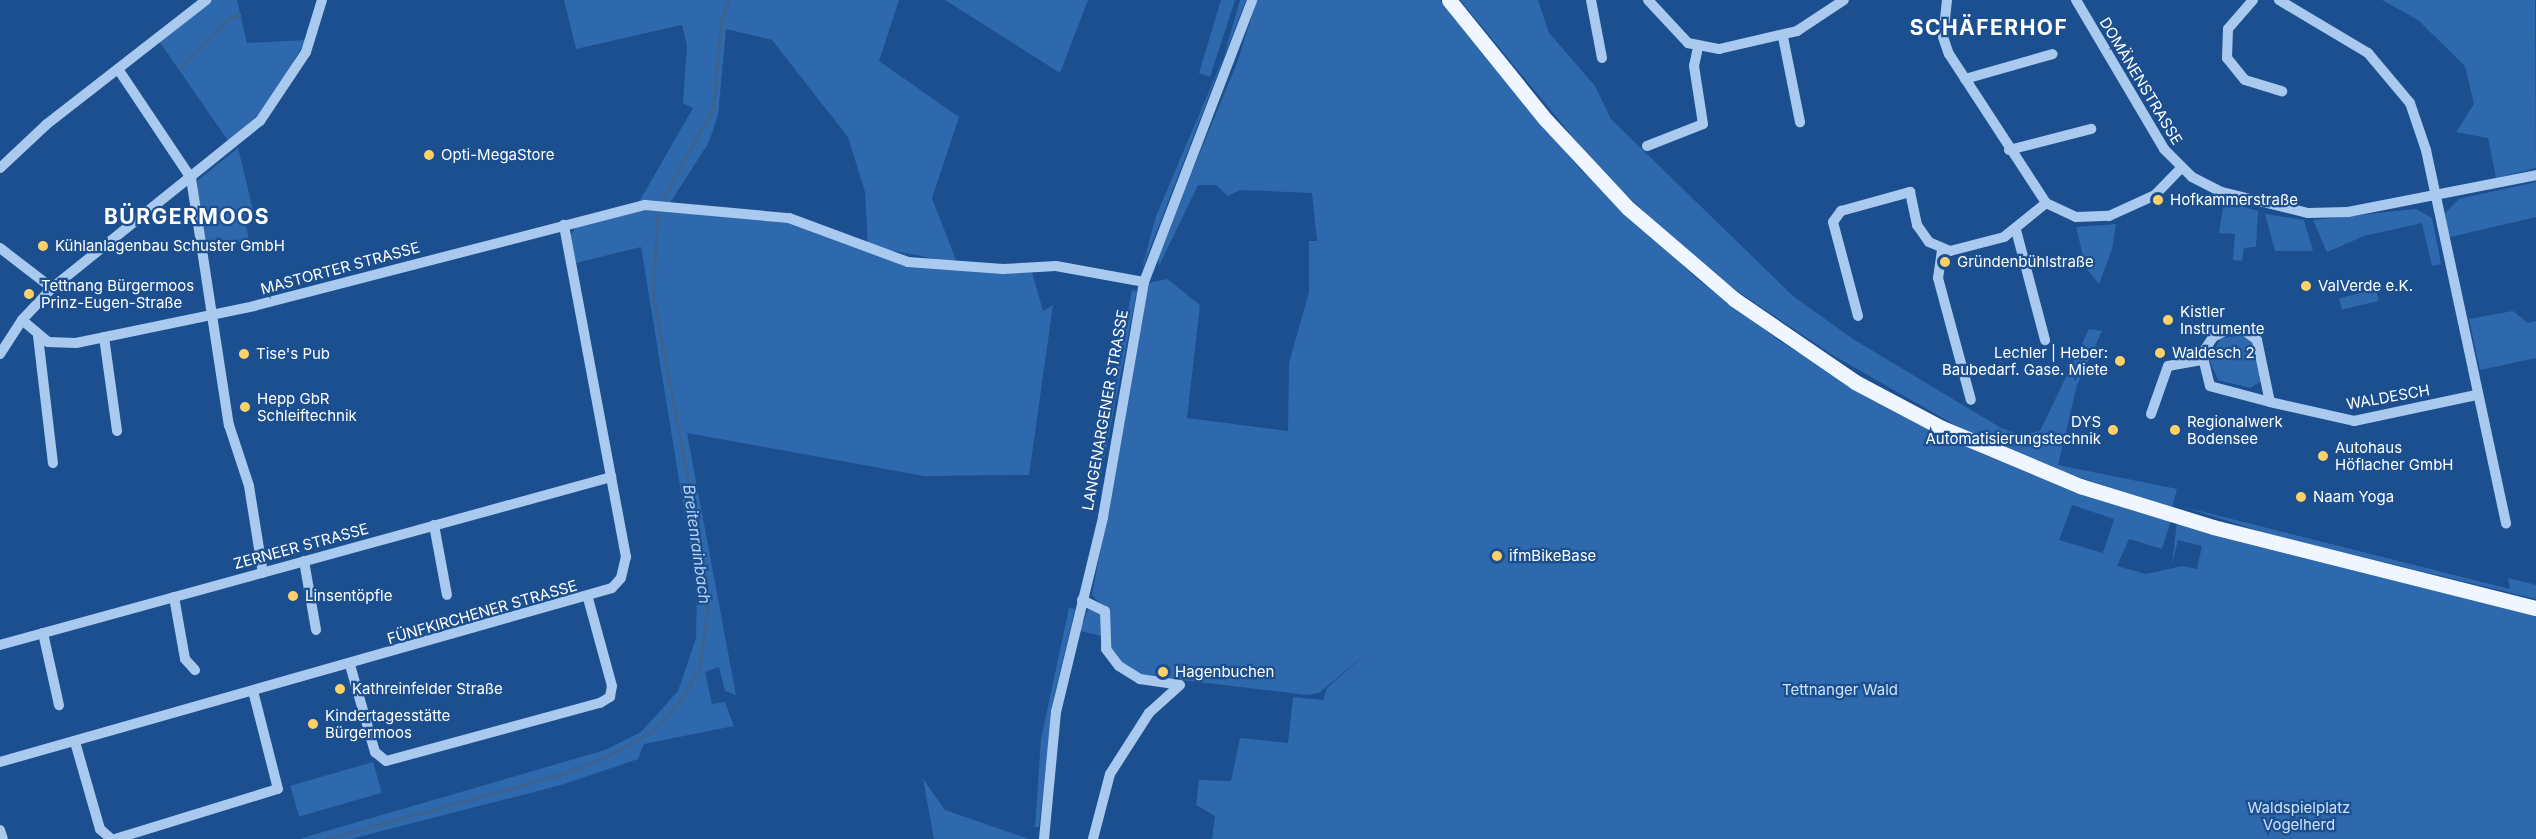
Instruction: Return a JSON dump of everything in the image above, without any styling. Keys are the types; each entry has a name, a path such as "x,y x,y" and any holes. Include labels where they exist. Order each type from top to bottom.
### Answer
{"main road":[{"path":"1449,0 1531,103 1628,208 1734,299 1855,382 1942,428 2080,486 2213,527 2536,608"}],"street":[{"path":"0,168 118,69 206,0"},
{"path":"0,354 22,320 52,288 249,131 283,93 306,52 322,0"},
{"name":"LANGENARGENER STRASSE","path":"1044,839 1053,728 1103,517 1144,282 1252,0"},
{"path":"1591,0 1602,58"},
{"path":"1648,0 1698,47 1783,37 1818,21 1844,0"},
{"path":"1947,0 1944,44 2009,150 2046,203 2076,217 2109,216 2155,195 2181,169"},
{"name":"DOMÄNENSTRASSE","path":"2076,0 2144,119 2181,169 2222,192 2308,213 2368,211 2536,175"},
{"path":"2253,0 2228,29 2228,58 2245,80 2282,91"},
{"path":"2279,0 2368,53 2396,81 2420,129 2476,395 2506,524"},
{"path":"1783,37 1800,122"},
{"path":"1647,146 1703,124 1694,66 1698,47"},
{"path":"1965,79 2053,54"},
{"path":"118,69 191,178 211,316 263,573"},
{"path":"2009,150 2091,129"},
{"path":"1858,316 1834,216 1910,192 1917,225 1942,250 1970,248 2016,230 2046,203"},
{"name":"MASTORTER STRASSE","path":"38,336 63,344 211,316 650,205 789,218 908,262 1003,269 1056,266 1144,282"},
{"name":"FÜNFKIRCHENER STRASSE","path":"0,762 588,598 612,588 625,568 611,477 564,225"},
{"path":"2016,230 2045,340"},
{"path":"0,248 52,288"},
{"path":"1942,250 1938,278 1971,400"},
{"path":"22,320 38,336 53,463"},
{"path":"2151,414 2168,366 2201,360 2206,345 2221,331 2245,331 2261,351 2270,402"},
{"path":"104,338 117,431"},
{"name":"WALDESCH","path":"2201,360 2210,386 2354,421 2476,395"},
{"name":"ZERNEER STRASSE","path":"0,645 611,477"},
{"path":"434,525 447,595"},
{"path":"304,561 316,630"},
{"path":"174,597 185,659 195,670"},
{"path":"350,665 375,752 387,761 600,703 610,697 612,686 588,598"},
{"path":"1082,600 1106,611 1106,649 1119,666 1140,679 1180,685 1149,713 1110,774 1093,839"},
{"path":"43,633 59,705"},
{"path":"75,742 99,829 113,839 278,789 253,691"},
{"path":"0,830 3,839"}],"green space":[{"path":"211,0 237,0 247,43 306,40 267,106 229,142 159,41"},
{"path":"564,0 899,0 879,61 959,117 932,198 957,263 868,246 865,192 848,137 772,40 726,29 718,115 709,142 670,203 639,202 693,108 683,103 687,46 682,25 576,49"},
{"path":"945,0 1088,0 1060,73"},
{"path":"1221,0 1235,0 1210,77 1199,73"},
{"path":"1240,0 1246,0 1141,272 1156,216 1224,56"},
{"path":"1257,0 1440,0 1579,168 1696,278 1778,340 1902,415 1985,455 2171,520 2162,549 2129,539 2117,566 2146,574 2182,566 2197,569 2202,546 2178,540 2172,564 2177,522 2536,613 2536,839 1212,839 1215,816 1196,805 1199,780 1231,781 1240,738 1288,743 1293,697 1323,700 1327,688 1368,652 1319,693 1307,695 1139,675 1123,666 1111,648 1107,610 1092,595 1149,283 1167,279 1200,305 1187,418 1288,431 1289,363 1309,292 1309,241 1317,241 1312,193 1240,190 1228,196 1216,185 1198,185 1159,266 1158,254 1237,63","holes":["2072,505 2114,519 2103,553 2059,540"]},
{"path":"1460,0 1538,0 1549,33 1595,86 1611,119 1793,296 1853,339 2001,428 2022,435 2040,431 2089,329 2102,331 2077,385 2058,465 2177,489 2172,508 2045,466 1955,425 1831,354 1740,293 1676,243 1595,164"},
{"path":"2382,0 2535,0 2536,168 2496,178 2488,138 2456,132 2474,104 2465,66 2418,20"},
{"path":"238,148 254,214 244,216 249,240 204,247 197,181"},
{"path":"2536,182 2536,217 2446,238 2445,213 2459,199"},
{"path":"2224,201 2258,211 2256,247 2244,248 2242,261 2233,260 2235,234 2219,233"},
{"path":"644,208 790,221 887,259 1032,272 1043,311 1053,305 1029,475 924,476 687,433 736,695 725,691 719,667 705,672 712,704 725,702 734,726 644,744 638,759 561,785 351,839 299,839 605,750 641,732 678,691 696,638 697,590 641,247 576,263 571,236 576,225"},
{"path":"2416,209 2432,218 2441,264 2432,266 2422,223 2364,236 2327,252 2313,220"},
{"path":"2265,214 2304,220 2313,251 2275,251"},
{"path":"2116,224 2112,249 2099,284 2086,268 2076,227"},
{"path":"2376,289 2379,301 2342,310 2339,298"},
{"path":"1132,290 1137,291 1099,485 1094,484"},
{"path":"2513,311 2528,323 2536,321 2536,358 2480,370 2469,319"},
{"path":"2244,335 2253,344 2263,380 2250,388 2218,380 2209,359 2221,338"},
{"path":"2180,506 2510,589 2508,578 2536,585 2536,599 2269,534"},
{"path":"1089,607 1103,612 1102,636 1080,631"},
{"path":"1069,608 1075,609 1054,697 1039,827 1035,827 1041,739"},
{"path":"373,762 382,793 299,816 290,786"},
{"path":"923,779 945,810 1029,839 934,839"}],"waterway":[{"name":"Breitenrainbach","path":"663,198 713,108 721,21 729,0"},
{"name":"Breitenrainbach","path":"179,68 227,20 240,14"},
{"name":"Breitenrainbach","path":"326,839 559,775 608,756 653,730 684,696 700,665 707,611 703,560 653,296 657,216"}],"place":[{"name":"Opti-MegaStore","path":"429,155"},
{"name":"Hofkammerstraße","path":"2158,200"},
{"name":"Kühlanlagenbau Schuster GmbH","path":"43,246"},
{"name":"Gründenbühlstraße","path":"1945,262"},
{"name":"ValVerde e.K.","path":"2306,286"},
{"name":"Tettnang Bürgermoos Prinz-Eugen-Straße","path":"29,294"},
{"name":"Kistler Instrumente","path":"2168,320"},
{"name":"Waldesch 2","path":"2160,353"},
{"name":"Tise's Pub","path":"244,354"},
{"name":"Lechler | Heber: Baubedarf. Gase. Miete","path":"2120,361"},
{"name":"Hepp GbR Schleiftechnik","path":"245,407"},
{"name":"DYS Automatisierungstechnik","path":"2113,430"},
{"name":"Regionalwerk Bodensee","path":"2175,430"},
{"name":"Autohaus Höflacher GmbH","path":"2323,456"},
{"name":"Naam Yoga","path":"2301,497"},
{"name":"ifmBikeBase","path":"1497,556"},
{"name":"Linsentöpfle","path":"293,596"},
{"name":"Hagenbuchen","path":"1163,672"},
{"name":"Kathreinfelder Straße","path":"340,689"},
{"name":"Kindertagesstätte Bürgermoos","path":"313,724"}],"district":[{"name":"SCHÄFERHOF","path":"1989,28"},
{"name":"BÜRGERMOOS","path":"187,217"}],"park label":[{"name":"Tettnanger Wald","path":"1840,690"},
{"name":"Waldspielplatz Vogelherd","path":"2299,816"}]}
